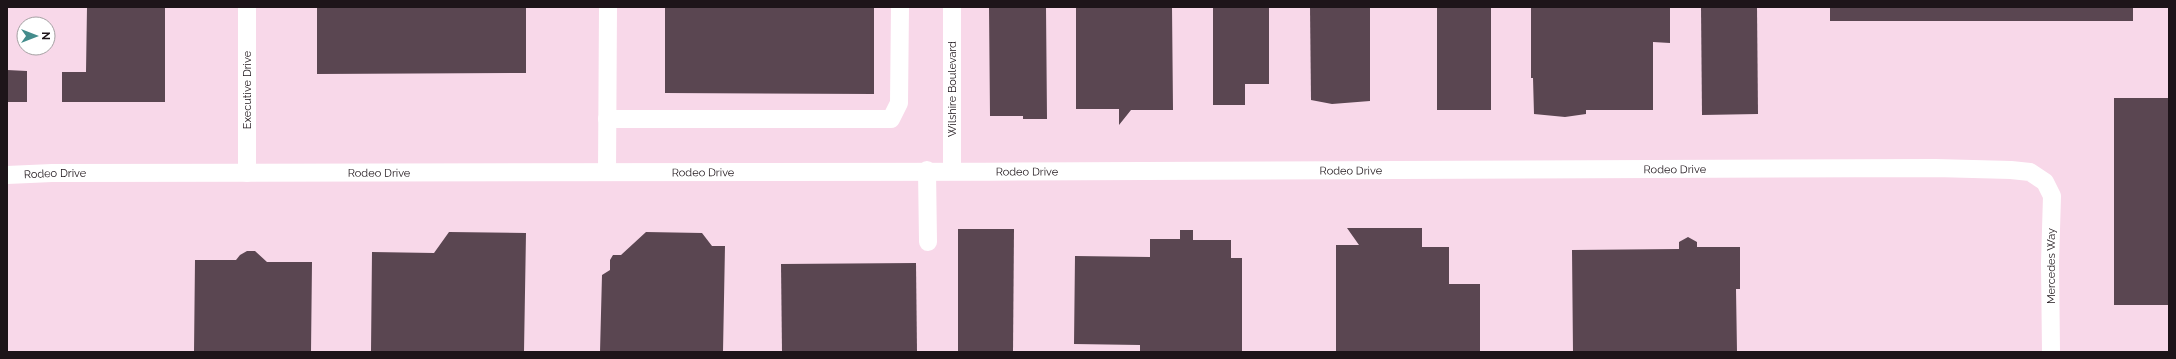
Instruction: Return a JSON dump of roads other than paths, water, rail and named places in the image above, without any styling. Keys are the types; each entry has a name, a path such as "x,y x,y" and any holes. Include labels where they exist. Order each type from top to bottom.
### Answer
{"street":[{"name":"Executive Drive","path":"247,7 247,173"},
{"path":"607,172 608,7"},
{"path":"607,118 891,119 899,104 900,7"},
{"name":"Wilshire Boulevard","path":"952,7 952,171"},
{"name":"Rodeo Drive","path":"7,175 52,173 927,170 1195,172 1935,168 2030,172 2045,182"},
{"path":"927,170 928,242"},
{"name":"Mercedes Way","path":"2045,182 2052,196 2050,263 2051,352"}]}
